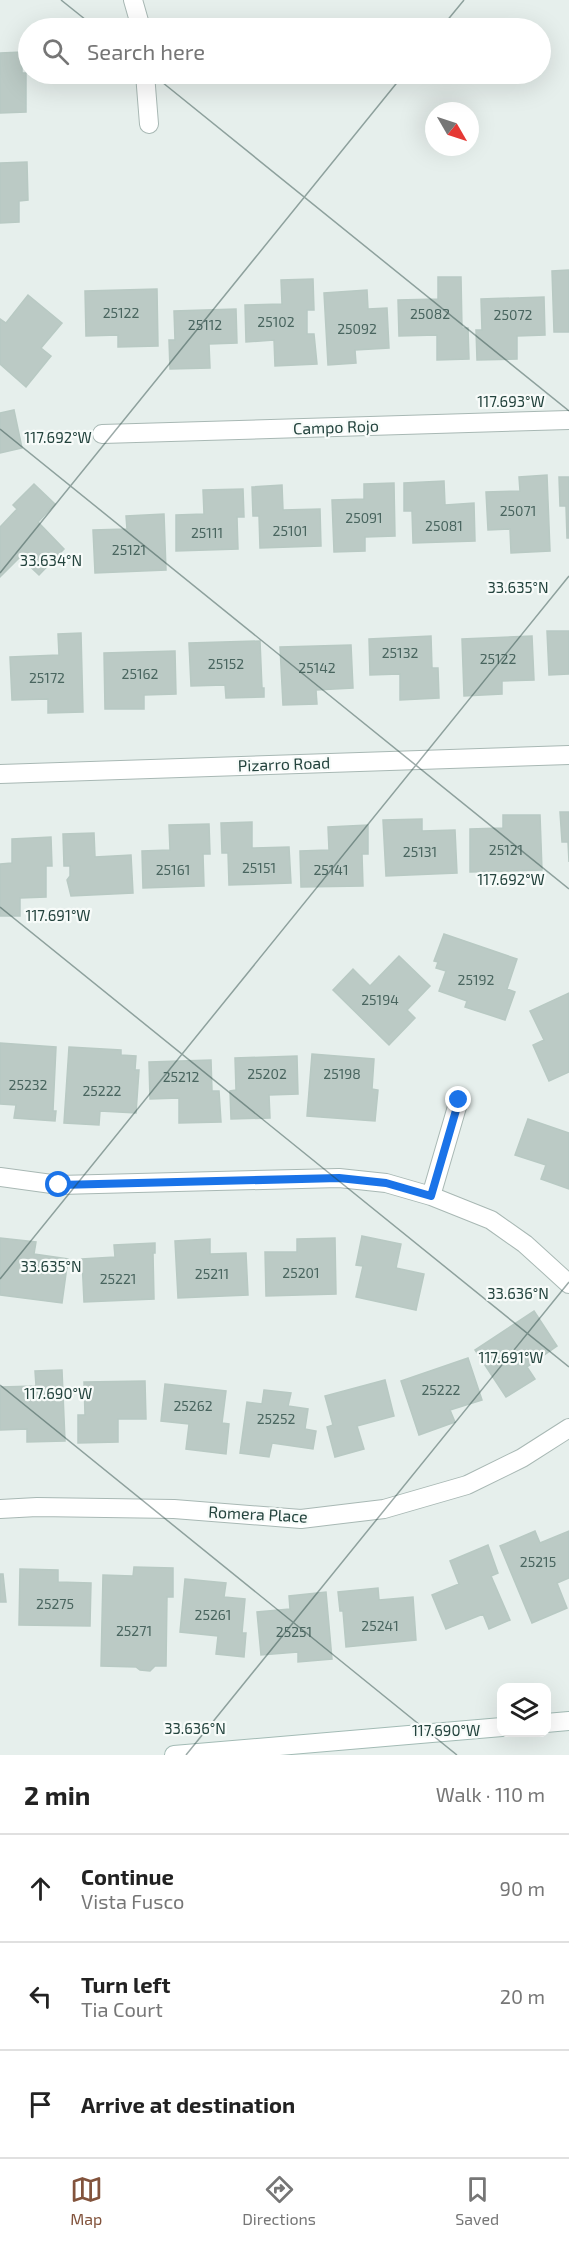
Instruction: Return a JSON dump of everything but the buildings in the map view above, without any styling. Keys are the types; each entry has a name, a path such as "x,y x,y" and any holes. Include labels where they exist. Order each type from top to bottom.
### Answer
{"street":[{"path":"133,0 138,18"},
{"path":"146,84 150,124"},
{"name":"Campo Rojo","path":"102,434 569,420"},
{"name":"Pizarro Road","path":"0,774 569,755"},
{"path":"431,1196 459,1100"},
{"path":"0,1177 59,1185 339,1178 386,1183 431,1196 491,1220 525,1244 569,1284"},
{"name":"Romera Place","path":"0,1509 37,1507 174,1509 301,1519 384,1509 467,1485 522,1458 569,1428"},
{"path":"551,1723 569,1721"},
{"path":"174,1755 497,1727"}],"route":[{"path":"59,1185 339,1178 386,1183 431,1196 459,1100"}]}
